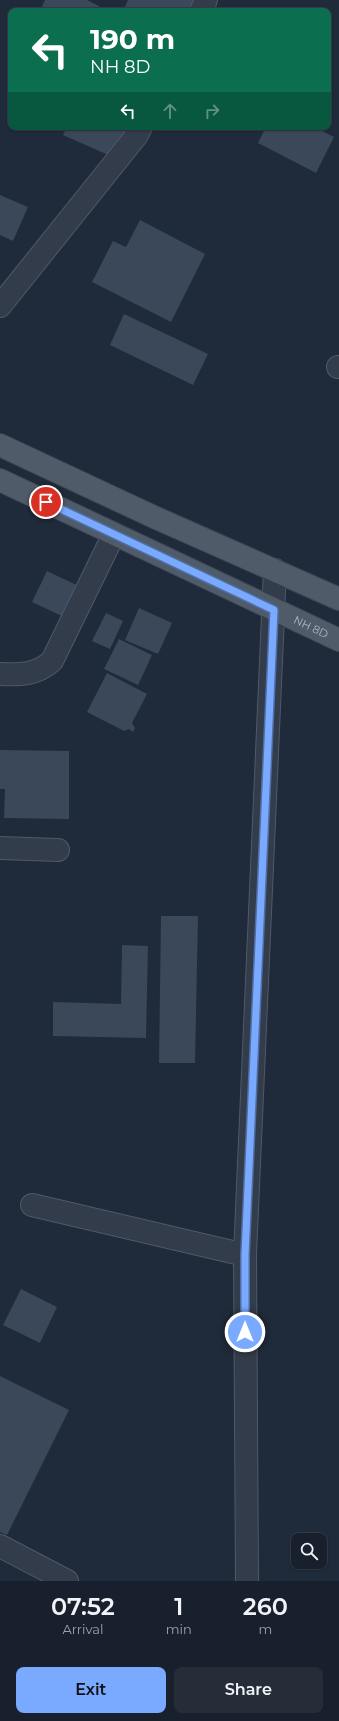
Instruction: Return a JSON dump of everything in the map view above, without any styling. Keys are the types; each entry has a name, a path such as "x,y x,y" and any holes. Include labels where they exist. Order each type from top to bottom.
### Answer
{"main road":[{"path":"0,445 154,517 339,599"},
{"name":"NH 8D","path":"0,480 339,640"}],"street":[{"path":"0,306 140,130"},
{"path":"0,674 24,675 42,670 52,662 114,534"},
{"path":"247,1581 245,1255 275,570"},
{"path":"0,848 58,850"},
{"path":"32,1204 245,1255"},
{"path":"0,1546 67,1581"}],"building":[{"path":"45,0 87,0 99,6 98,8 41,8"},
{"path":"128,0 195,0 191,8 124,8"},
{"path":"66,130 134,130 115,158 63,135"},
{"path":"264,130 320,130 334,137 316,173 258,143"},
{"path":"0,195 28,207 13,241 0,235"},
{"path":"140,220 205,254 171,322 92,282 113,241 126,247"},
{"path":"124,314 208,354 193,385 110,345"},
{"path":"47,571 83,588 68,619 32,602"},
{"path":"139,608 172,623 158,654 125,640"},
{"path":"106,613 123,621 110,649 92,641"},
{"path":"119,639 152,655 138,685 104,669"},
{"path":"107,673 147,694 132,723 135,728 133,732 129,729 124,731 87,712"},
{"path":"0,750 69,751 69,819 4,818 5,789 0,789"},
{"path":"161,916 198,916 195,1063 159,1063"},
{"path":"122,945 148,946 146,1038 53,1036 53,1002 121,1004"},
{"path":"21,1289 57,1307 40,1343 3,1325"},
{"path":"0,1376 69,1410 7,1535 0,1532"}],"route":[{"path":"46,502 274,610 245,1255 245,1332"}]}
